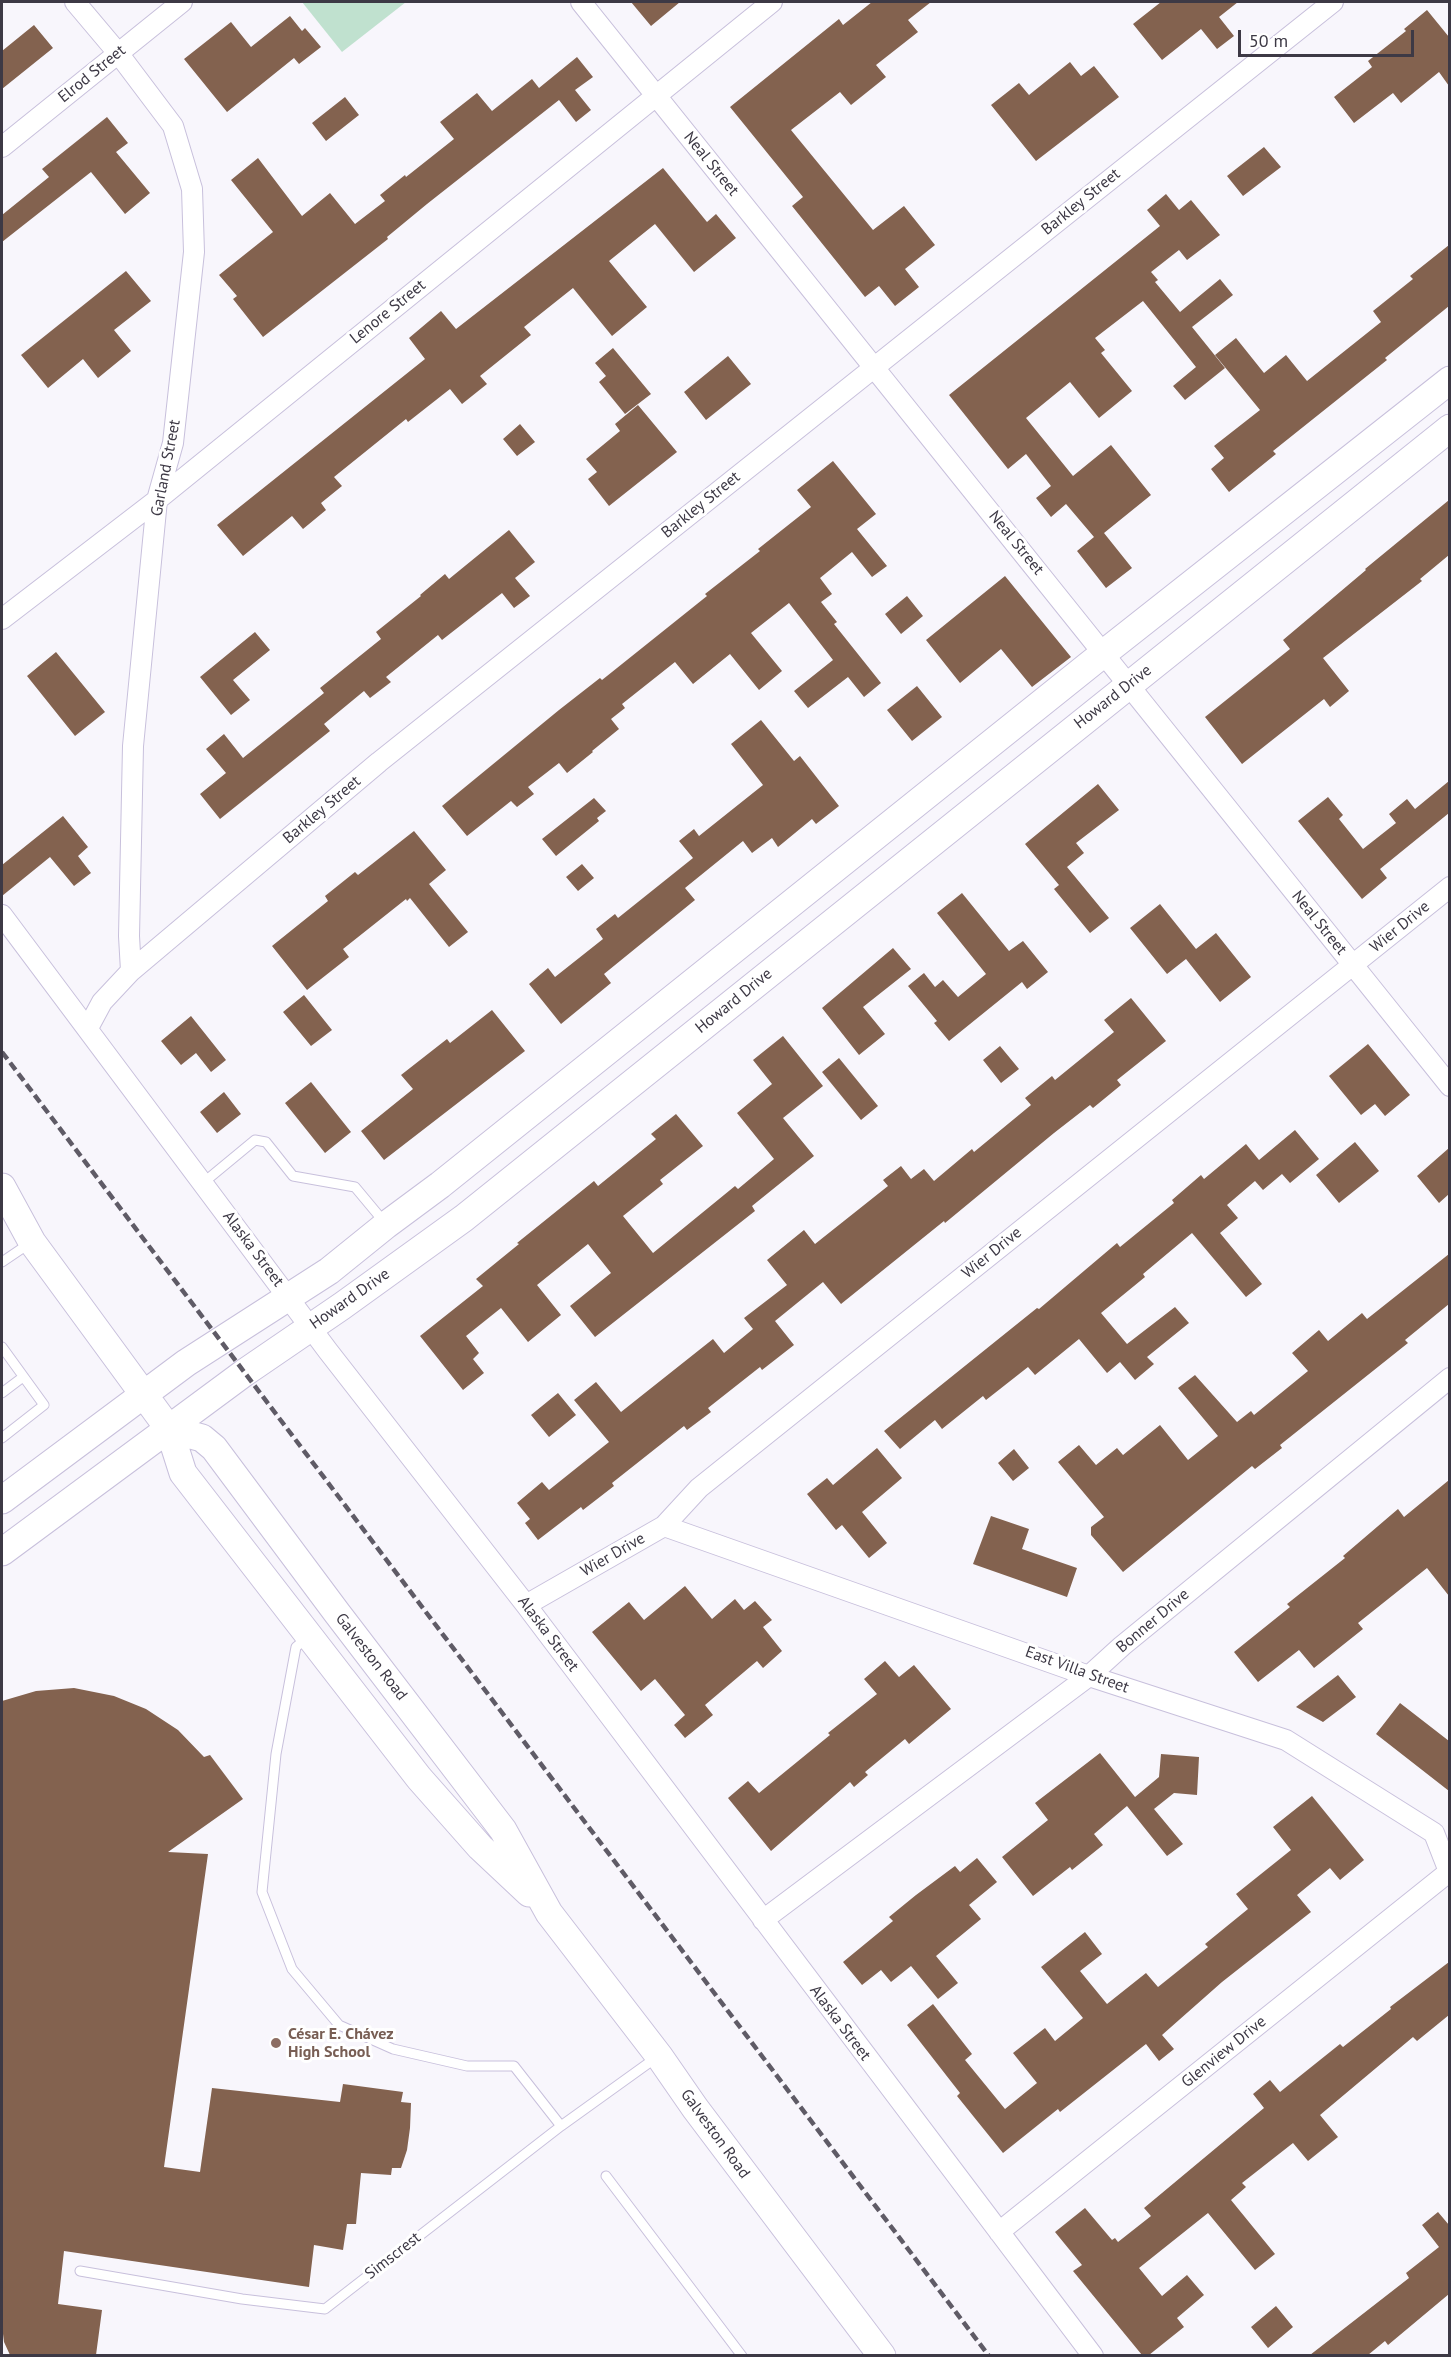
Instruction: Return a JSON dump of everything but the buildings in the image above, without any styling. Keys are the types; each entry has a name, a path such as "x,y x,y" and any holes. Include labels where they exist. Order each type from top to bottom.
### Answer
{"main road":[{"path":"3,1495 220,1339 329,1271 440,1185 1449,380"},
{"name":"Howard Drive","path":"2,1552 244,1373 311,1328 464,1218 1449,428"},
{"path":"1280,514 1304,544"},
{"path":"791,904 816,935"},
{"name":"Galveston Road","path":"2,1187 32,1242 169,1429 183,1473 419,1778 480,1846 549,1913 659,2056 695,2108 882,2355"},
{"name":"Galveston Road","path":"2,1212 32,1242"},
{"name":"Galveston Road","path":"169,1429 202,1438 214,1448 331,1606 503,1830 549,1913"},
{"path":"390,1740 419,1718"}],"street":[{"name":"Garland Street","path":"75,2 118,53 172,126 192,189 194,252 173,442 158,500 133,746 129,936 131,971"},
{"name":"Elrod Street","path":"2,147 182,2"},
{"name":"Neal Street","path":"581,2 1449,1086"},
{"name":"Lenore Street","path":"2,619 158,500 772,2"},
{"name":"Barkley Street","path":"88,1028 102,1002 131,971 379,762 1333,2"},
{"name":"Wier Drive","path":"526,1605 664,1526 699,1488 1449,887"},
{"name":"Alaska Street","path":"2,915 311,1328 526,1605 1093,2355"},
{"name":"Bonner Drive","path":"763,1920 1089,1676 1122,1646 1449,1378"},
{"name":"East Villa Street","path":"664,1526 1089,1676 1286,1740 1434,1833 1449,1872"},
{"name":"Glenview Drive","path":"999,2232 1449,1872"}],"lane":[{"path":"203,1183 255,1140 266,1142 293,1176 355,1187 387,1225"},
{"path":"2,1262 32,1242"},
{"path":"2,1347 44,1405 2,1438"},
{"path":"2,1393 23,1377"},
{"path":"309,1637 296,1647 276,1754 262,1892 292,1969 339,2025 393,2049 466,2066 514,2066 561,2126"},
{"name":"Simscrest","path":"80,2271 242,2300 325,2309 561,2126 659,2056"},
{"path":"606,2176 741,2355"}],"green space":[{"path":"302,2 406,2 342,52"}],"railway":[{"path":"2,1052 989,2356"}],"place":[{"name":"César E. Chávez High School","path":"276,2043"}]}
